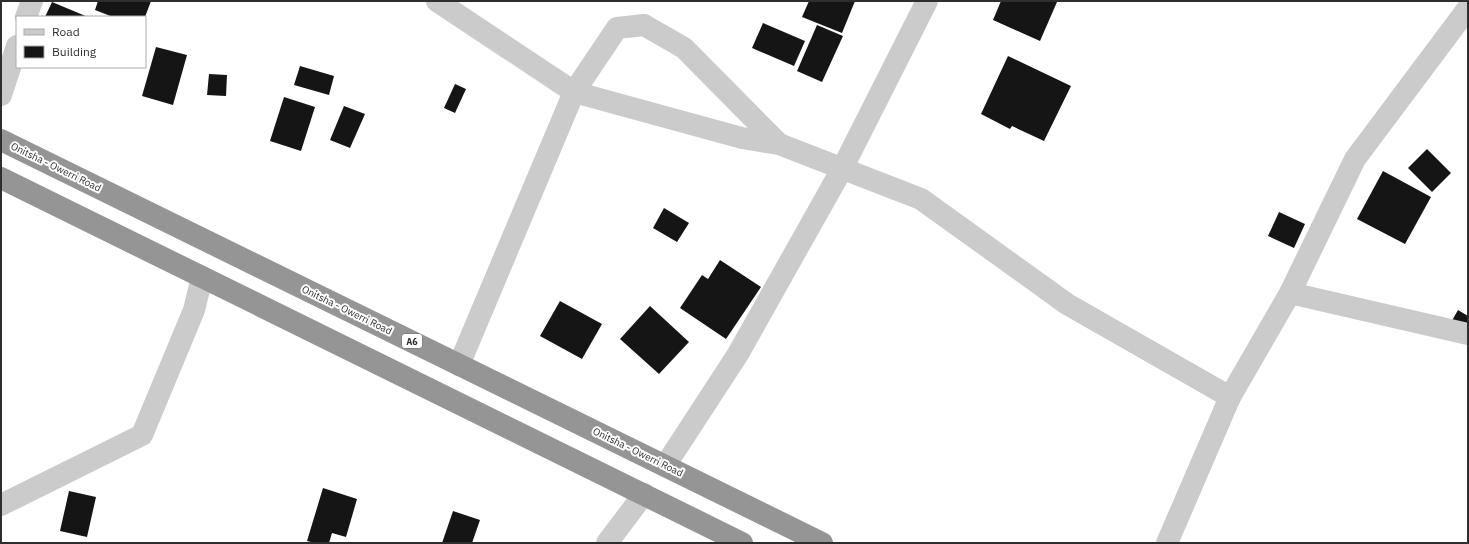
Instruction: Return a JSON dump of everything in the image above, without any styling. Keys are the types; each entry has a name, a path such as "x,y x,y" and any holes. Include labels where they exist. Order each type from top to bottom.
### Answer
{"highway":[{"name":"Onitsha - Owerri Road","path":"1,140 822,543"},
{"path":"1,178 742,543"}],"street":[{"path":"26,16 32,1"},
{"path":"437,1 574,92 742,138 779,144 921,199 1067,304 1230,397"},
{"path":"665,466 738,354 842,169 927,1"},
{"path":"1167,543 1230,397 1290,293 1354,159 1468,8"},
{"path":"459,365 574,92 617,28 644,25 684,48 779,144"},
{"path":"1,95 16,49"},
{"path":"1,505 142,434 194,310 202,277"},
{"path":"1290,293 1468,334"},
{"path":"607,543 644,494"}],"building":[{"path":"98,1 151,1 145,16 110,16 95,10"},
{"path":"809,1 855,1 842,33 802,17"},
{"path":"1001,1 1057,2 1040,41 993,20"},
{"path":"52,2 86,16 45,16"},
{"path":"763,23 805,41 794,66 752,48"},
{"path":"817,25 843,36 822,82 797,71"},
{"path":"156,47 187,55 173,105 142,96"},
{"path":"1008,56 1071,86 1044,141 1012,126 1010,129 981,114"},
{"path":"300,66 334,76 329,95 294,85"},
{"path":"209,74 227,75 226,96 207,95"},
{"path":"455,84 466,89 455,113 444,108"},
{"path":"284,97 315,107 301,151 270,141"},
{"path":"344,106 365,114 350,148 330,140"},
{"path":"1427,149 1451,173 1432,192 1408,168"},
{"path":"1383,171 1431,197 1405,244 1357,219"},
{"path":"664,208 689,223 677,242 653,228"},
{"path":"1279,212 1305,224 1294,248 1268,236"},
{"path":"720,260 761,287 726,339 680,308 702,275 708,279"},
{"path":"560,301 602,324 582,359 540,336"},
{"path":"650,306 689,342 659,374 620,339"},
{"path":"1458,310 1468,316 1468,328 1450,324"},
{"path":"323,488 357,499 346,537 332,533 329,543 315,543 307,541"},
{"path":"69,491 96,497 87,537 60,531"},
{"path":"453,511 480,520 472,543 442,543"}]}
